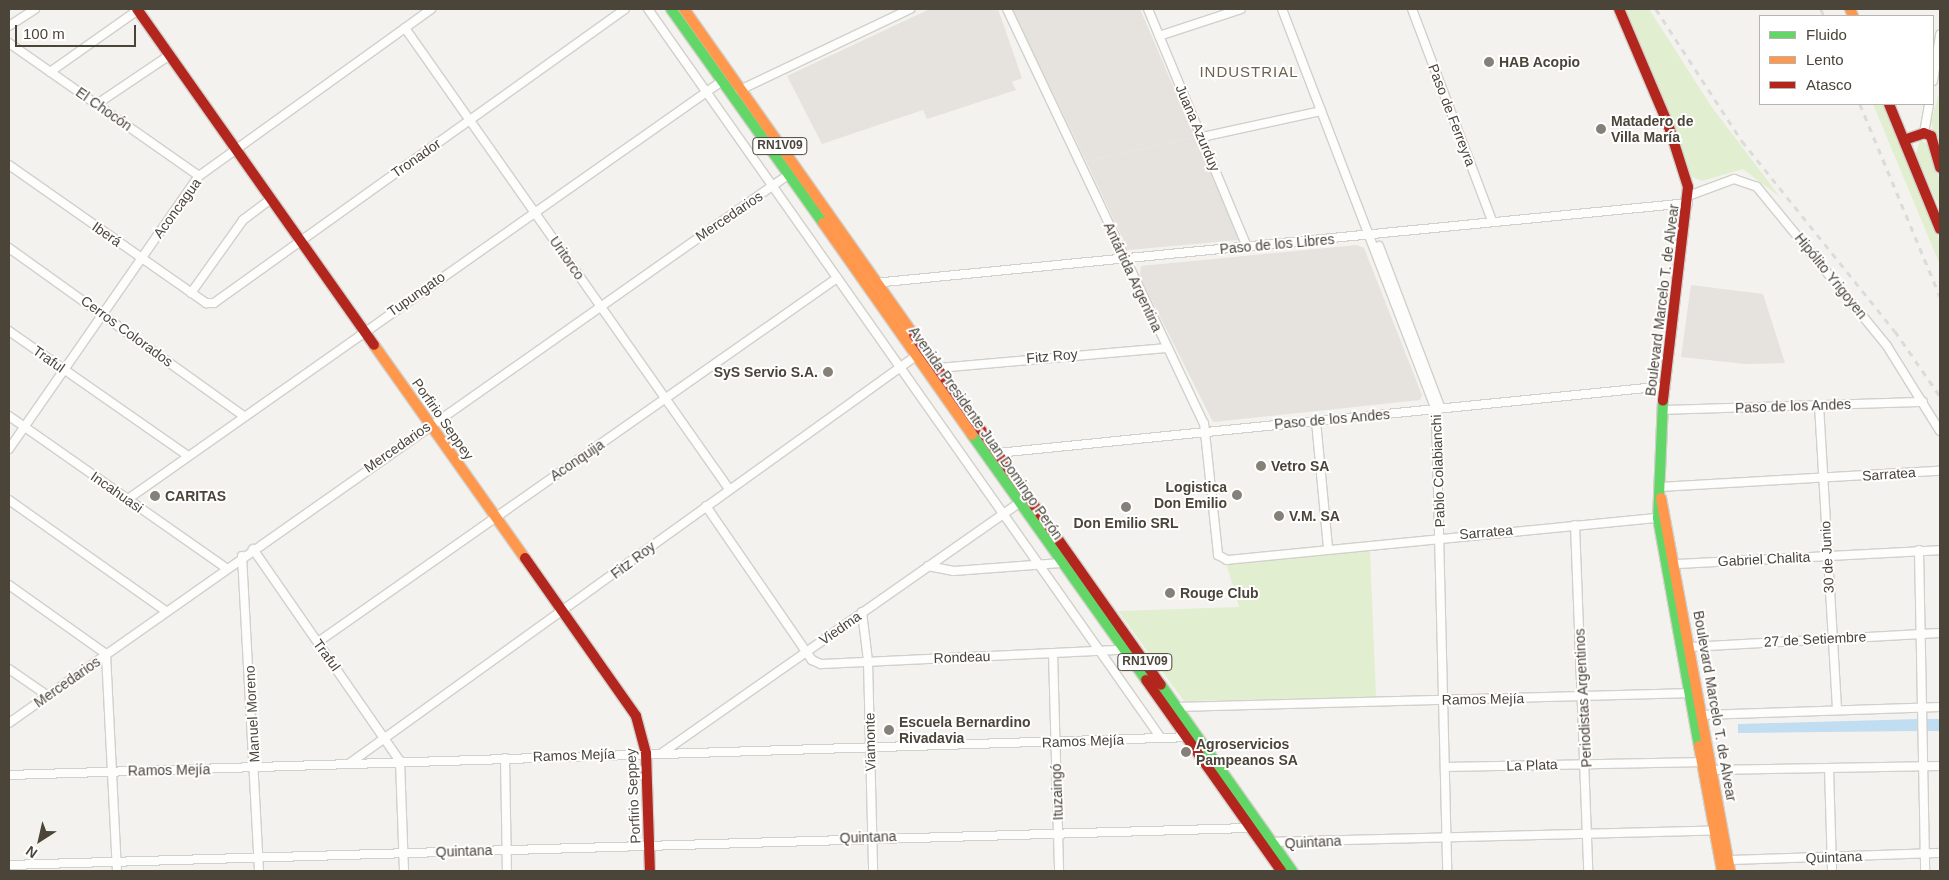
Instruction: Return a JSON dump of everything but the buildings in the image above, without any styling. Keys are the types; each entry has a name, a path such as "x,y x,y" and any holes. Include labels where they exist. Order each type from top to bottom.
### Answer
{"main road":[{"name":"Porfirio Seppey","path":"138,9 302,239 494,516 636,716 646,753 650,871"},
{"name":"Avenida Presidente Juan Domingo Perón","path":"671,9 722,81 736,92 877,283 1292,871"},
{"name":"Avenida Presidente Juan Domingo Perón","path":"684,9 788,176 1281,871"},
{"name":"Boulevard Marcelo T. de Alvear","path":"1619,9 1679,154 1688,200 1662,410 1659,487 1662,517 1719,830 1722,871"},
{"path":"1889,105 1940,229"},
{"path":"1904,140 1924,132 1933,139 1940,168"},
{"path":"1930,202 1940,220"},
{"name":"Boulevard Marcelo T. de Alvear","path":"1662,517 1677,564 1695,693 1702,714 1708,765"},
{"name":"Boulevard Marcelo T. de Alvear","path":"1719,830 1730,871"}],"street":[{"path":"9,26 35,9"},
{"path":"50,72 138,9"},
{"name":"Aconcagua","path":"9,449 199,176 236,147 431,9"},
{"name":"Tronador","path":"206,303 214,303 625,9"},
{"path":"648,9 1161,738"},
{"path":"736,92 910,9"},
{"name":"Antártida Argentina","path":"1007,9 1206,431 1218,555"},
{"name":"Juana Azurduy","path":"1148,9 1247,247"},
{"path":"1159,36 1241,9"},
{"name":"Pablo Colabianchi","path":"1282,9 1438,409 1447,871"},
{"name":"Paso de Ferreyra","path":"1412,9 1492,222"},
{"name":"Uritorco","path":"405,28 729,489"},
{"path":"1934,74 1940,35"},
{"name":"El Chocón","path":"9,42 199,176"},
{"path":"97,104 170,55"},
{"name":"Tupungato","path":"128,500 533,210 722,81"},
{"path":"1924,132 1929,105"},
{"path":"1202,137 1321,111"},
{"name":"Iberá","path":"9,165 206,303"},
{"name":"Mercedarios","path":"9,723 599,304 788,176"},
{"name":"Hipólito Yrigoyen","path":"1688,200 1734,179 1757,187 1866,318 1923,402 1940,431"},
{"path":"192,293 242,220 272,198"},
{"name":"Paso de los Libres","path":"866,285 1124,258 1369,236 1688,200"},
{"path":"1379,246 1438,409"},
{"name":"Cerros Colorados","path":"9,248 104,312 244,416"},
{"name":"Aconquija","path":"318,642 494,516 666,399 837,278"},
{"name":"Traful","path":"9,331 188,456"},
{"name":"Fitz Roy","path":"938,368 1166,348"},
{"name":"Fitz Roy","path":"349,764 385,736 563,612 729,489 916,356"},
{"name":"Paso de los Andes","path":"997,454 1206,431 1666,386"},
{"name":"Paso de los Andes","path":"1662,410 1923,402"},
{"name":"30 de Junio","path":"1819,405 1836,709"},
{"name":"Incahuasi","path":"9,416 226,568"},
{"path":"1316,421 1328,548"},
{"name":"Sarratea","path":"1659,487 1940,471"},
{"path":"9,500 166,610"},
{"name":"Viedma","path":"662,753 1019,503"},
{"path":"706,506 806,652"},
{"name":"Sarratea","path":"1218,555 1227,560 1440,536 1662,517"},
{"name":"Periodistas Argentinos","path":"1575,525 1586,763 1588,871"},
{"name":"Traful","path":"253,549 385,736 400,761"},
{"path":"1919,550 1925,871"},
{"name":"Gabriel Chalita","path":"1677,564 1940,550"},
{"name":"Manuel Moreno","path":"242,556 255,768 259,871"},
{"path":"928,566 954,571 1061,562"},
{"path":"9,585 106,654 117,871"},
{"name":"Viamonte","path":"862,612 868,661 873,871"},
{"name":"27 de Setiembre","path":"1690,647 1940,633"},
{"name":"Rondeau","path":"806,652 820,664 1123,650"},
{"name":"Ituzaingó","path":"1053,653 1059,871"},
{"path":"9,669 48,696"},
{"name":"Ramos Mejía","path":"1177,707 1695,693"},
{"path":"1702,714 1940,707"},
{"name":"Ramos Mejía","path":"9,775 1198,736"},
{"path":"504,758 507,871"},
{"path":"400,761 404,871"},
{"name":"La Plata","path":"1444,767 1586,763 1829,768 1940,766"},
{"path":"1829,768 1832,871"},
{"name":"Quintana","path":"9,865 258,856 403,854 1058,831 1250,827 1273,844 1446,835 1588,834 1719,830"},
{"name":"Quintana","path":"1728,860 1940,853"}],"shaded area":[{"path":"930,9 998,9 1022,78 1012,82 1016,90 927,119 923,110 822,144 787,76"},
{"path":"1012,9 1140,9 1195,137 1086,161"},
{"path":"1195,137 1239,240 1128,250 1086,161"},
{"path":"1357,245 1364,248 1422,395 1420,400 1213,422 1140,277 1141,266"},
{"path":"1691,285 1763,294 1785,363 1745,364 1681,357"}],"green space":[{"path":"1624,9 1649,9 1711,106 1780,197 1743,169 1702,181 1692,177"},
{"path":"1940,90 1940,154 1931,122"},
{"path":"1873,105 1883,105 1925,203 1940,242 1940,265"},
{"path":"1920,140 1927,144 1940,182 1940,209 1916,154"},
{"path":"1370,550 1376,697 1184,701 1118,611 1239,607 1226,563"}],"water":[{"path":"1919,719 1919,731 1738,733 1738,724"},
{"path":"1923,719 1940,719 1940,731 1923,731"}],"railway":[{"path":"1656,9 1742,141 1895,331 1940,396"},
{"path":"1821,9 1824,15"},
{"path":"1860,105 1940,296"}],"traffic: fast":[{"path":"671,9 823,223"},
{"path":"1663,401 1658,518 1699,746"},
{"path":"972,435 1146,680"},
{"path":"1161,685 1292,871"}],"traffic: slow":[{"path":"684,9 914,335"},
{"path":"1850,9 1853,15"},
{"path":"823,223 972,435"},
{"path":"374,345 525,558"},
{"path":"1661,498 1730,871"},
{"path":"1699,746 1722,871"}],"traffic: jam":[{"path":"137,9 374,345"},
{"path":"1619,9 1669,127 1688,187 1663,401"},
{"path":"1889,105 1940,229"},
{"path":"1904,140 1924,133 1931,136 1940,168"},
{"path":"914,335 1161,685"},
{"path":"525,558 636,716 646,753 650,871"},
{"path":"1146,680 1281,871"}],"place":[{"name":"HAB Acopio","path":"1489,62"},
{"name":"Matadero de Villa María","path":"1601,129"},
{"name":"SyS Servio S.A.","path":"828,372"},
{"name":"Vetro SA","path":"1261,466"},
{"name":"Logistica Don Emilio","path":"1237,495"},
{"name":"CARITAS","path":"155,496"},
{"name":"Don Emilio SRL","path":"1126,507"},
{"name":"V.M. SA","path":"1279,516"},
{"name":"Rouge Club","path":"1170,593"},
{"name":"Escuela Bernardino Rivadavia","path":"889,730"},
{"name":"Agroservicios Pampeanos SA","path":"1186,752"}],"district":[{"name":"INDUSTRIAL","path":"1249,72"}]}
